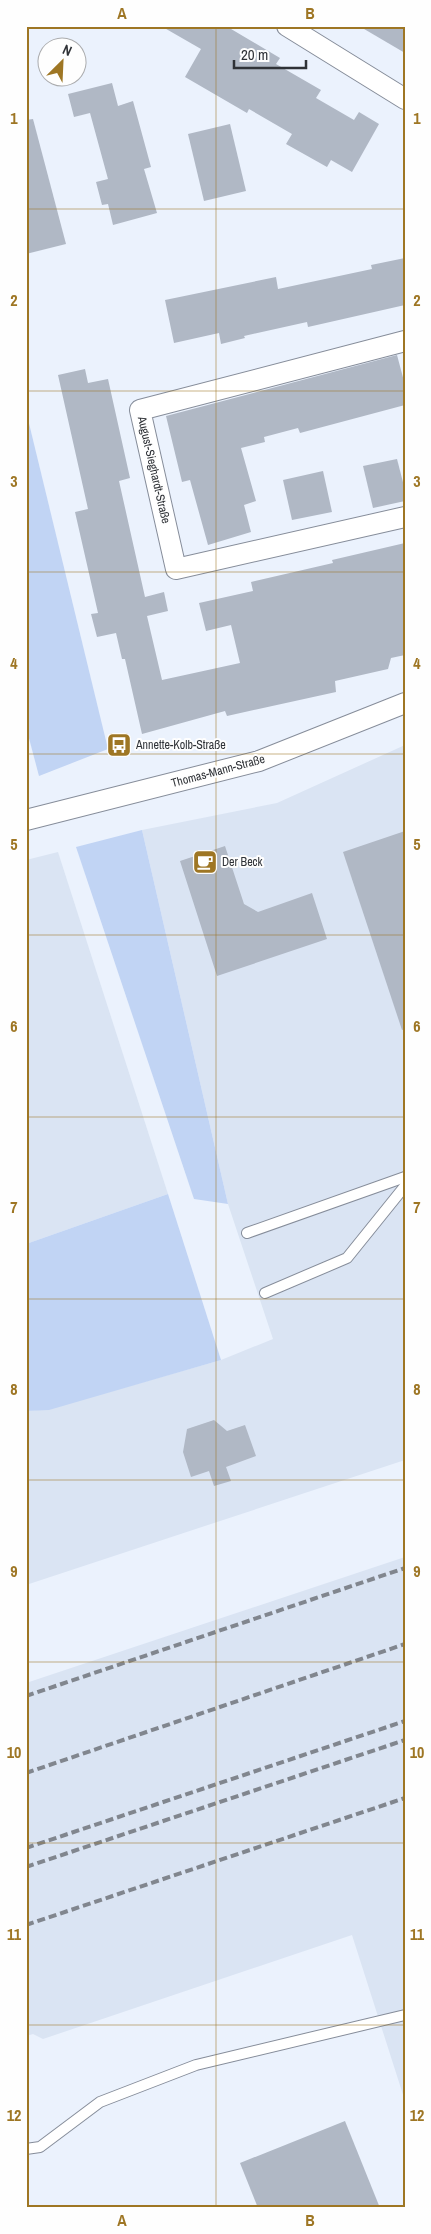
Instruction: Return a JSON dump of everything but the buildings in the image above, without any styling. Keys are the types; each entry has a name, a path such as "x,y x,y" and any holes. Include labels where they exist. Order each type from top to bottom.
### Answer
{"street":[{"path":"287,26 405,98"},
{"name":"August-Sieghardt-Straße","path":"405,342 140,410 176,569 405,517"},
{"name":"Thomas-Mann-Straße","path":"26,820 259,762 405,703"}],"lane":[{"path":"247,1233 405,1177"},
{"path":"265,1293 347,1258 405,1186"},
{"path":"26,2150 40,2147 100,2102 196,2065 405,2015"}],"shaded area":[{"path":"26,411 108,749 39,776 26,727"},
{"path":"405,745 405,1460 26,1585 26,1411 49,1409 221,1360 273,1339 228,1204 142,830 277,803"},
{"path":"142,830 228,1204 194,1199 76,847"},
{"path":"58,852 168,1194 26,1244 26,860"},
{"path":"168,1194 221,1360 49,1410 26,1411 26,1244"},
{"path":"405,1557 405,2101 352,1935 43,2039 33,2034 26,2036 26,1683"}],"railway":[{"path":"26,1696 405,1568"},
{"path":"26,1773 405,1644"},
{"path":"26,1848 405,1721"},
{"path":"26,1867 405,1740"},
{"path":"26,1925 405,1798"}],"place":[{"name":"Annette-Kolb-Straße","path":"119,745"},
{"name":"Der Beck","path":"205,862"}]}
